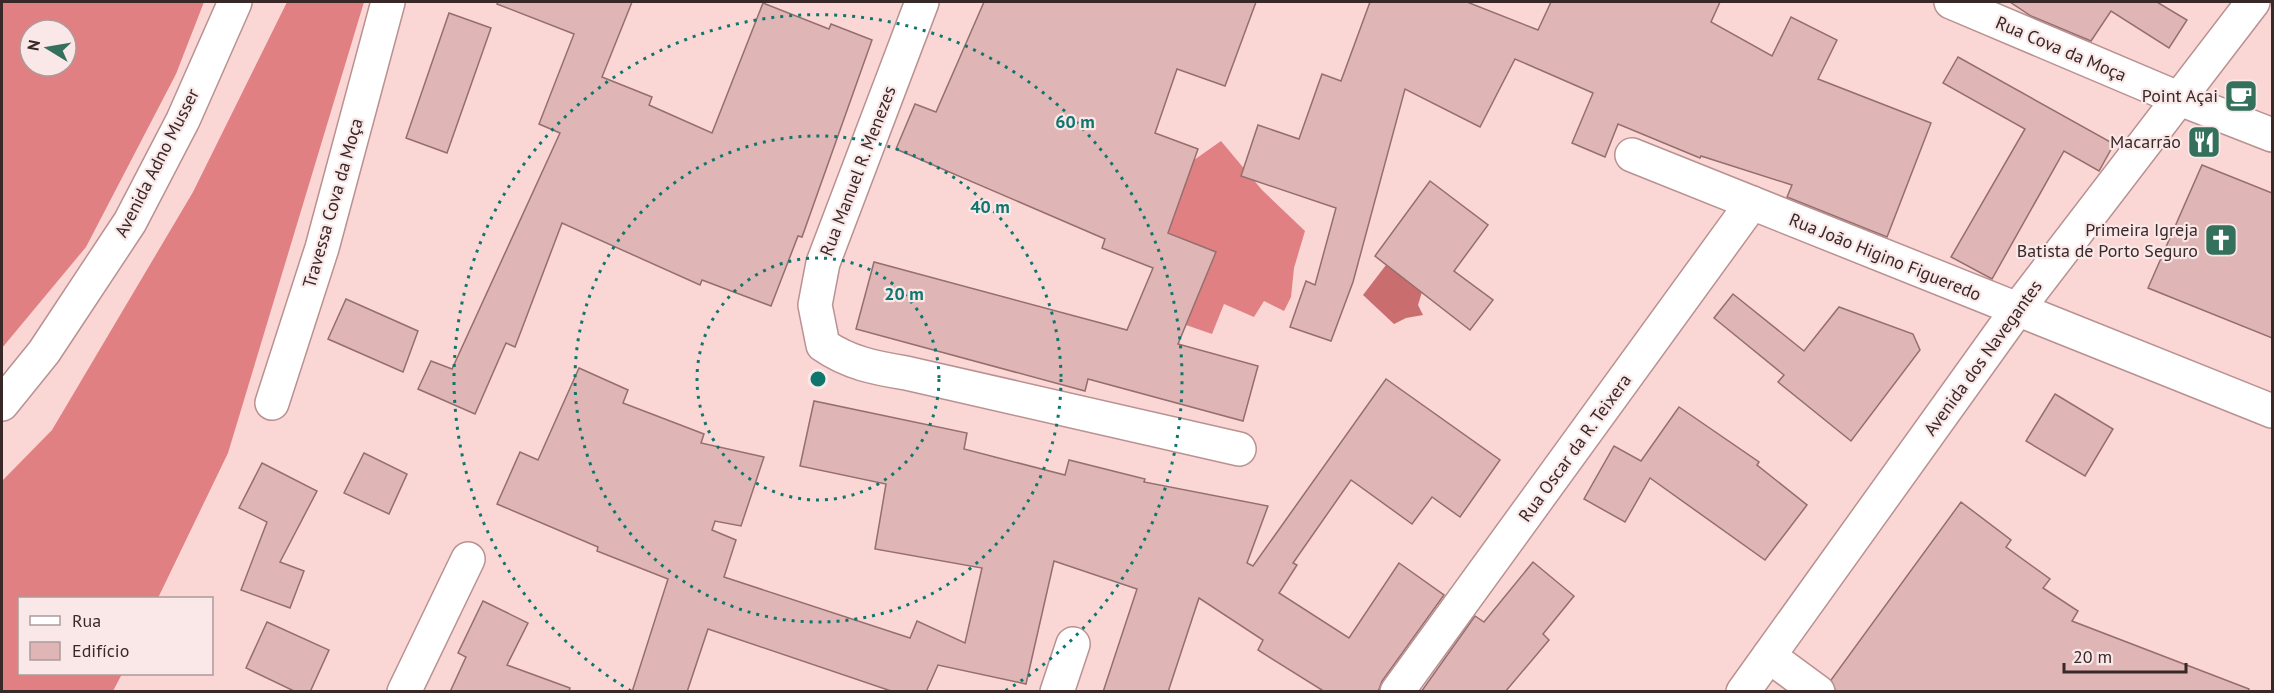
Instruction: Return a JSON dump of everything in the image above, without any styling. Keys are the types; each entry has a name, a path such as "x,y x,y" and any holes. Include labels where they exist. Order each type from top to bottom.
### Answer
{"street":[{"name":"Avenida Adno Musser","path":"2,404 44,352 130,222 183,120 235,2"},
{"name":"Travessa Cova da Moça","path":"272,403 322,248 388,2"},
{"name":"Rua Manuel R. Menezes","path":"922,2 823,262 815,304 824,345 861,365 906,373 1239,449"},
{"name":"Rua Cova da Moça","path":"1951,2 2180,99 2272,135"},
{"name":"Avenida dos Navegantes","path":"1743,692 2017,310 2253,2"},
{"name":"Rua João Higino Figueredo","path":"1632,155 2272,411"},
{"name":"Rua Oscar da R. Teixera","path":"1397,692 1752,203"},
{"path":"404,692 468,559"},
{"path":"1057,692 1072,644"},
{"path":"1769,656 1818,692"}],"shaded area":[{"path":"2,2 204,2 176,74 86,247 2,348"},
{"path":"287,2 364,2 228,453 158,597 18,597 18,675 121,675 113,691 2,691 2,481 52,430 193,192"},
{"path":"1221,141 1262,190 1305,231 1294,268 1291,297 1284,311 1264,301 1254,317 1224,304 1212,334 1186,325 1216,253 1168,232 1172,214 1194,160"},
{"path":"1386,265 1422,292 1418,305 1423,315 1406,318 1394,324 1363,295"}],"building":[{"path":"498,2 632,2 602,77 652,97 649,105 712,133 763,3 829,29 831,24 872,40 802,237 798,236 771,306 702,280 700,285 562,223 515,347 506,343 475,414 418,389 431,361 452,369 560,133 539,124 574,34 497,4"},
{"path":"984,2 1256,2 1225,86 1177,69 1155,133 1198,149 1168,233 1216,252 1178,344 1258,366 1243,421 1088,379 1085,391 856,329 874,262 1127,330 1153,268 1102,248 1105,239 896,149 915,104 936,112"},
{"path":"1370,2 1467,2 1538,30 1551,2 1720,2 1711,22 1772,56 1791,17 1837,40 1818,79 1931,123 1887,237 1787,197 1792,185 1701,156 1700,158 1618,124 1605,157 1572,143 1593,93 1515,59 1480,127 1405,89 1353,282 1331,341 1290,327 1306,281 1315,285 1336,208 1241,176 1258,125 1299,139 1322,74 1341,81"},
{"path":"2010,2 2157,2 2187,20 2169,48 2111,11 2091,41 2031,16"},
{"path":"449,13 491,28 447,153 406,138"},
{"path":"1958,57 2114,144 2099,171 2064,151 1992,279 1951,257 2025,129 1943,83"},
{"name":"Primeira Igreja Batista de Porto Seguro","path":"2202,165 2272,193 2272,338 2148,288"},
{"path":"1430,181 1488,225 1454,271 1493,300 1470,330 1375,256"},
{"path":"1733,294 1804,351 1839,307 1913,334 1920,350 1851,441 1778,382 1784,375 1714,318"},
{"path":"346,299 418,331 403,372 328,339"},
{"path":"579,368 628,390 623,403 704,434 701,443 764,457 741,526 715,521 712,530 736,540 724,577 910,638 917,621 965,643 982,568 875,549 886,484 800,466 814,401 967,433 964,449 1065,475 1069,460 1145,479 1144,482 1268,506 1247,563 1253,566 1386,379 1500,460 1460,517 1432,497 1412,524 1351,480 1293,563 1297,565 1279,593 1349,638 1399,563 1444,595 1382,681 1378,692 1325,692 1258,650 1263,640 1199,598 1168,692 1103,692 1137,589 1054,561 1026,684 938,665 926,692 894,692 708,629 687,692 632,692 668,579 597,551 598,547 497,504 520,452 538,460"},
{"path":"2055,394 2113,429 2085,476 2026,441"},
{"path":"1679,407 1759,462 1757,465 1807,505 1765,560 1650,478 1625,522 1584,499 1614,446 1641,461"},
{"path":"364,453 407,474 389,514 344,493"},
{"path":"262,463 317,491 280,562 304,571 290,608 241,590 267,522 239,508"},
{"path":"1961,502 2011,540 2006,547 2050,579 2043,588 2078,611 2072,621 2249,689 2248,692 1836,692 1831,680"},
{"path":"1533,562 1574,596 1543,634 1549,640 1505,692 1421,692 1475,616 1484,622"},
{"path":"483,601 528,623 507,665 570,688 569,692 450,692 466,657 458,653"},
{"path":"267,622 329,650 310,692 296,692 246,668"}],"place":[{"name":"Point Açai","path":"2241,96"},
{"name":"Macarrão","path":"2204,142"},
{"name":"Primeira Igreja Batista de Porto Seguro","path":"2221,240"}]}
